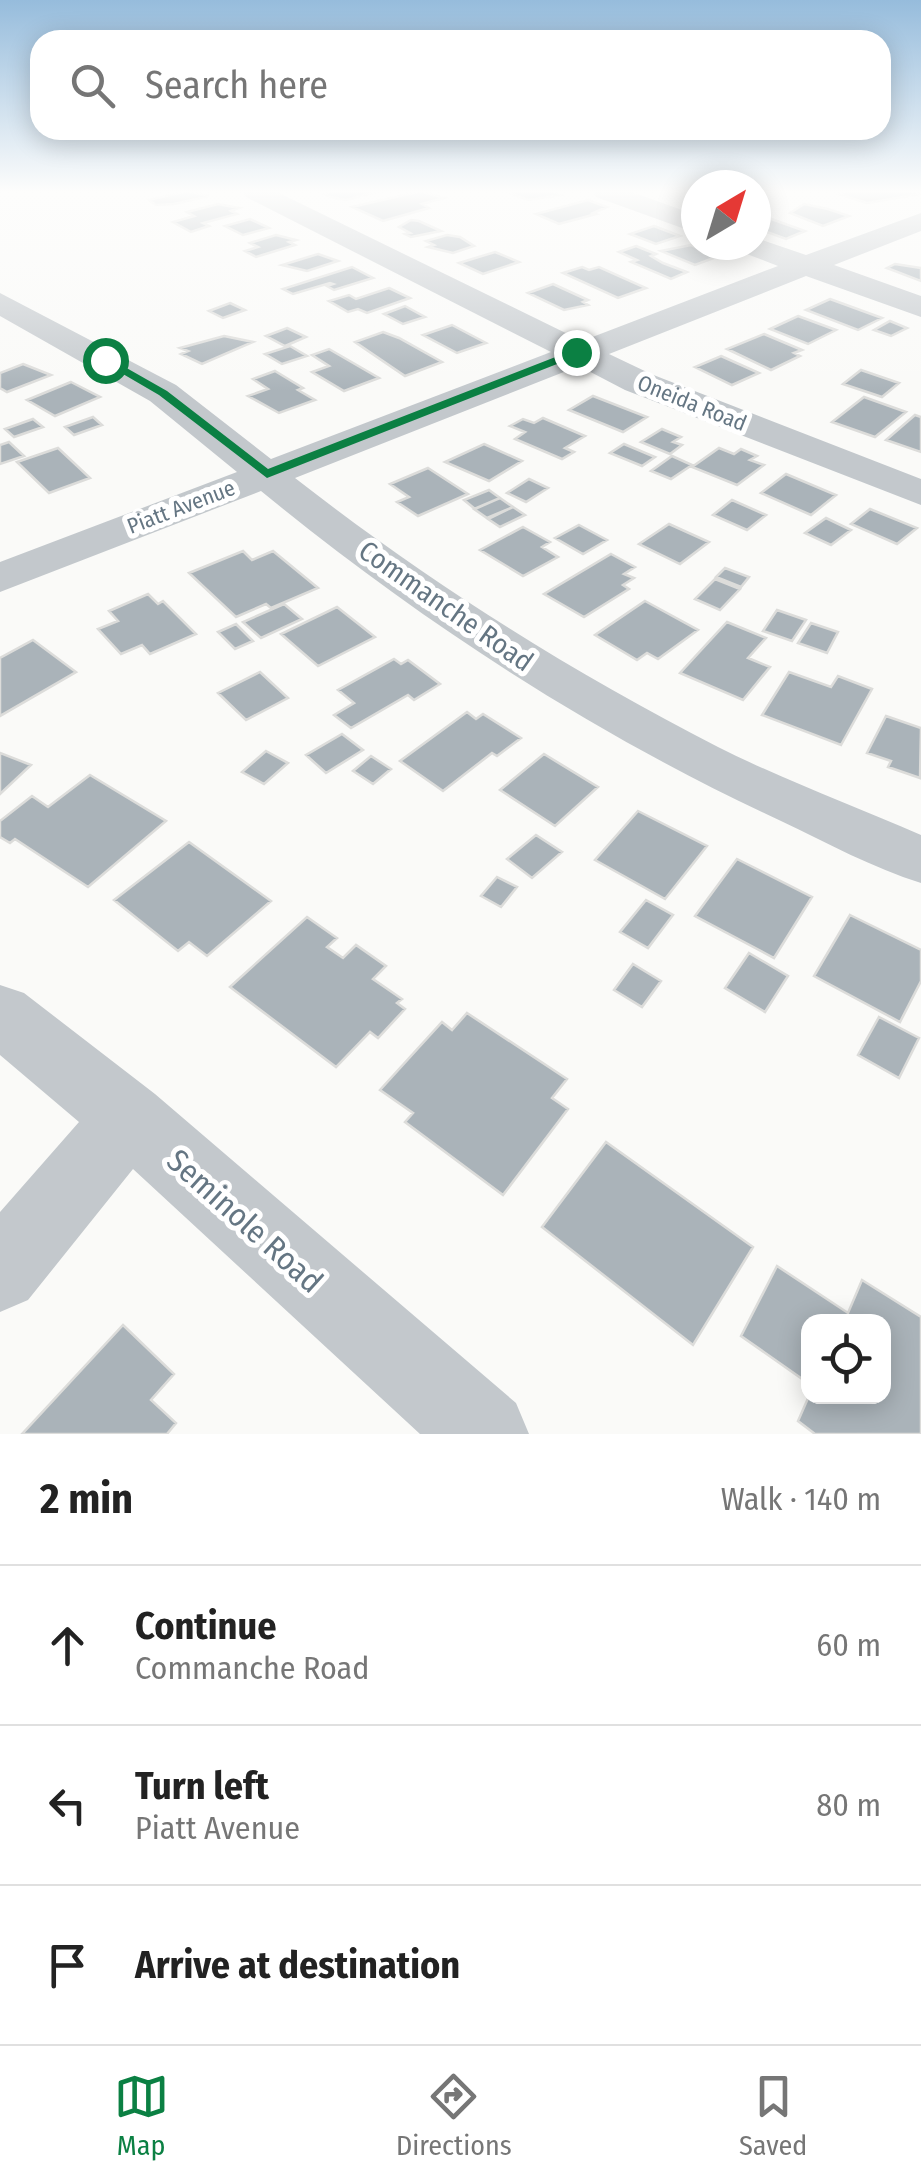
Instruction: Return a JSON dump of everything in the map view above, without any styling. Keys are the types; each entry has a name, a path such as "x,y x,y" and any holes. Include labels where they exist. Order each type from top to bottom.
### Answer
{"street":[{"name":"Oneida Road","path":"388,258 638,382 921,492"},
{"path":"782,258 921,307"},
{"name":"Piatt Avenue","path":"0,578 824,258"},
{"name":"Commanche Road","path":"0,303 163,393 462,621 553,679 702,762 921,860"},
{"name":"Seminole Road","path":"0,1014 129,1118 485,1434"},
{"path":"0,1272 129,1118"}],"building":[{"path":"305,258 338,261 307,271 282,265"},
{"path":"476,258 509,258 519,262 483,274 459,263"},
{"path":"632,258 654,258 687,272 671,279 631,262 637,260"},
{"path":"683,260 708,260 695,265"},
{"path":"895,264 921,268 921,281 887,268"},
{"path":"352,267 373,278 334,290 327,286 333,284 330,283 293,294 283,289"},
{"path":"599,267 646,288 618,298 563,273"},
{"path":"553,284 588,300 583,302 588,305 564,310 528,293"},
{"path":"389,288 410,298 367,313 358,309 348,312 329,301 349,295 356,299"},
{"path":"830,299 882,318 858,330 806,310"},
{"path":"230,303 245,310 223,318 209,311"},
{"path":"405,306 425,317 403,324 384,314"},
{"path":"798,316 836,330 808,344 770,329"},
{"path":"890,321 907,328 891,336 874,330"},
{"path":"452,325 486,343 457,353 423,335"},
{"path":"287,328 306,337 285,346 266,336"},
{"path":"383,332 442,362 405,376 355,342"},
{"path":"764,334 802,350 794,353 800,356 771,370 727,349"},
{"path":"224,336 253,342 202,364 181,354 188,351 180,348"},
{"path":"290,346 307,356 282,364 265,354"},
{"path":"329,349 379,378 344,391 312,372 329,366 312,355"},
{"path":"721,356 759,373 732,385 695,367"},
{"path":"23,364 51,375 7,392 0,388 0,373"},
{"path":"861,370 899,383 882,397 843,384"},
{"path":"275,371 315,400 279,413 248,396 268,389 253,379"},
{"path":"71,382 100,397 55,416 27,400"},
{"path":"593,396 647,417 623,432 569,410"},
{"path":"864,397 906,412 875,437 832,422"},
{"path":"915,415 921,417 921,452 886,440"},
{"path":"93,417 102,425 74,435 65,427"},
{"path":"543,418 585,436 565,448 574,452 562,459 515,439 525,432 510,426 523,419 534,423"},
{"path":"33,419 43,427 14,437 5,429"},
{"path":"662,429 681,437 673,442 682,445 670,454 641,442"},
{"path":"9,442 24,456 0,464 0,445"},
{"path":"484,444 522,461 489,481 445,462"},
{"path":"624,444 655,457 642,466 610,453"},
{"path":"58,448 90,478 49,493 17,462"},
{"path":"719,448 734,454 741,449 757,456 750,460 764,465 737,485 692,467"},
{"path":"672,456 692,465 671,479 651,471"},
{"path":"428,468 468,494 418,516 397,502 409,497 390,484"},
{"path":"786,474 836,495 811,515 761,493"},
{"path":"529,479 548,488 526,502 507,493"},
{"path":"489,490 500,498 475,509 464,500"},
{"path":"500,498 513,507 487,518 474,509"},
{"path":"732,500 766,515 747,530 713,515"},
{"path":"513,507 525,515 500,527 488,519"},
{"path":"870,509 917,528 897,544 851,524"},
{"path":"826,518 851,530 831,545 805,533"},
{"path":"669,524 709,542 680,564 639,544"},
{"path":"579,525 607,540 583,554 555,538"},
{"path":"523,527 550,542 542,547 558,557 523,576 480,550"},
{"path":"243,551 252,560 273,551 318,588 271,608 266,604 236,617 189,573"},
{"path":"611,554 635,567 624,574 634,578 623,585 629,589 584,617 544,594"},
{"path":"725,568 749,577 741,587 716,577"},
{"path":"715,579 740,589 720,610 695,599"},
{"path":"148,594 158,604 163,601 196,634 150,654 142,645 121,654 98,629 118,621 109,611"},
{"path":"645,601 698,630 658,659 647,653 637,660 595,635"},
{"path":"284,604 302,619 261,638 243,622"},
{"path":"337,607 375,637 318,666 281,634"},
{"path":"777,610 806,620 792,641 763,631"},
{"path":"727,622 766,638 748,658 770,667 743,700 680,673"},
{"path":"811,623 838,632 827,653 798,643"},
{"path":"236,624 253,641 235,649 218,632"},
{"path":"33,640 76,672 0,716 0,658"},
{"path":"394,659 401,664 408,660 440,684 414,700 408,695 351,728 334,715 354,703 338,690"},
{"path":"260,672 288,698 246,720 218,693"},
{"path":"789,672 831,687 838,676 872,689 841,745 762,715"},
{"path":"467,712 476,719 483,714 521,738 497,756 492,753 443,791 400,761"},
{"path":"886,716 921,728 920,778 888,767 891,761 867,753"},
{"path":"342,734 363,750 326,773 306,755"},
{"path":"266,751 288,763 264,784 242,772"},
{"path":"0,753 31,765 0,794"},
{"path":"544,754 598,787 555,826 500,790"},
{"path":"371,756 391,769 373,784 353,771"},
{"path":"90,775 166,821 88,887 15,839 10,843 0,837 0,821 32,796 48,807"},
{"path":"638,811 707,846 665,899 595,860"},
{"path":"536,835 562,852 532,878 507,859"},
{"path":"189,842 271,901 207,956 189,942 178,951 114,900"},
{"path":"737,859 812,897 774,958 695,916"},
{"path":"497,877 517,887 501,907 481,896"},
{"path":"646,900 673,915 648,948 620,932"},
{"path":"850,915 921,950 921,981 900,1022 814,976"},
{"path":"307,917 337,938 327,947 343,958 356,945 386,966 373,979 402,999 397,1003 405,1009 378,1038 370,1032 336,1067 230,987"},
{"path":"749,953 788,976 765,1012 725,988"},
{"path":"633,964 661,981 642,1007 614,990"},
{"path":"467,1013 567,1079 552,1098 568,1109 503,1195 405,1122 413,1113 380,1090 442,1022 452,1030"},
{"path":"879,1017 919,1038 899,1078 858,1055"},
{"path":"606,1142 753,1247 693,1345 542,1227"},
{"path":"777,1266 848,1313 862,1280 921,1317 921,1434 815,1434 798,1421 805,1404 891,1404 891,1314 801,1314 801,1378 741,1336"},
{"path":"123,1325 174,1374 151,1400 176,1423 167,1434 22,1434"}],"route":[{"path":"105,360 163,393 267,474 576,352"}]}
